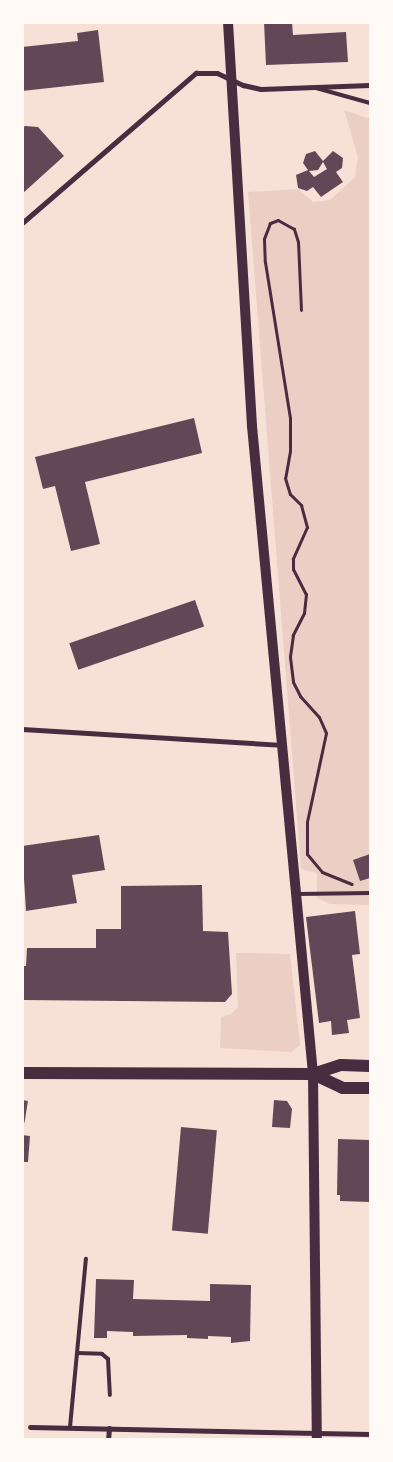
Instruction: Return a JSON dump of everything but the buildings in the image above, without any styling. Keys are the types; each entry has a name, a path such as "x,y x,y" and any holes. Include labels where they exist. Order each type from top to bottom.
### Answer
{"main road":[{"path":"228,22 233,80 245,332 313,1074 317,1436"},
{"path":"22,1073 313,1074 341,1065 370,1066"},
{"path":"313,1074 342,1088 370,1088"}],"street":[{"path":"22,223 190,76 210,72 251,88 370,85"},
{"path":"22,729 282,745"},
{"path":"30,1427 317,1436 370,1434"},
{"path":"108,1440 109,1428"}],"lane":[{"path":"312,87 370,103"},
{"path":"296,894 370,893"},
{"path":"70,1427 86,1259"},
{"path":"77,1353 102,1354 108,1359 110,1395"}],"path":[{"path":"301,310 298,242 294,229 278,220 270,223 264,239 265,262 290,418 290,451 285,478 290,494 302,505 307,527 293,559 292,569 306,594 304,613 293,635 290,657 293,682 300,696 319,717 326,733 307,822 307,854 322,872 350,882 357,893"}],"shaded area":[{"path":"344,110 370,119 370,905 330,904 317,898 317,873 301,869 248,192 298,189 313,202 330,200 355,177 358,157"},
{"path":"236,953 290,954 300,1045 291,1052 220,1048 221,1017 231,1014 238,1007"}]}
